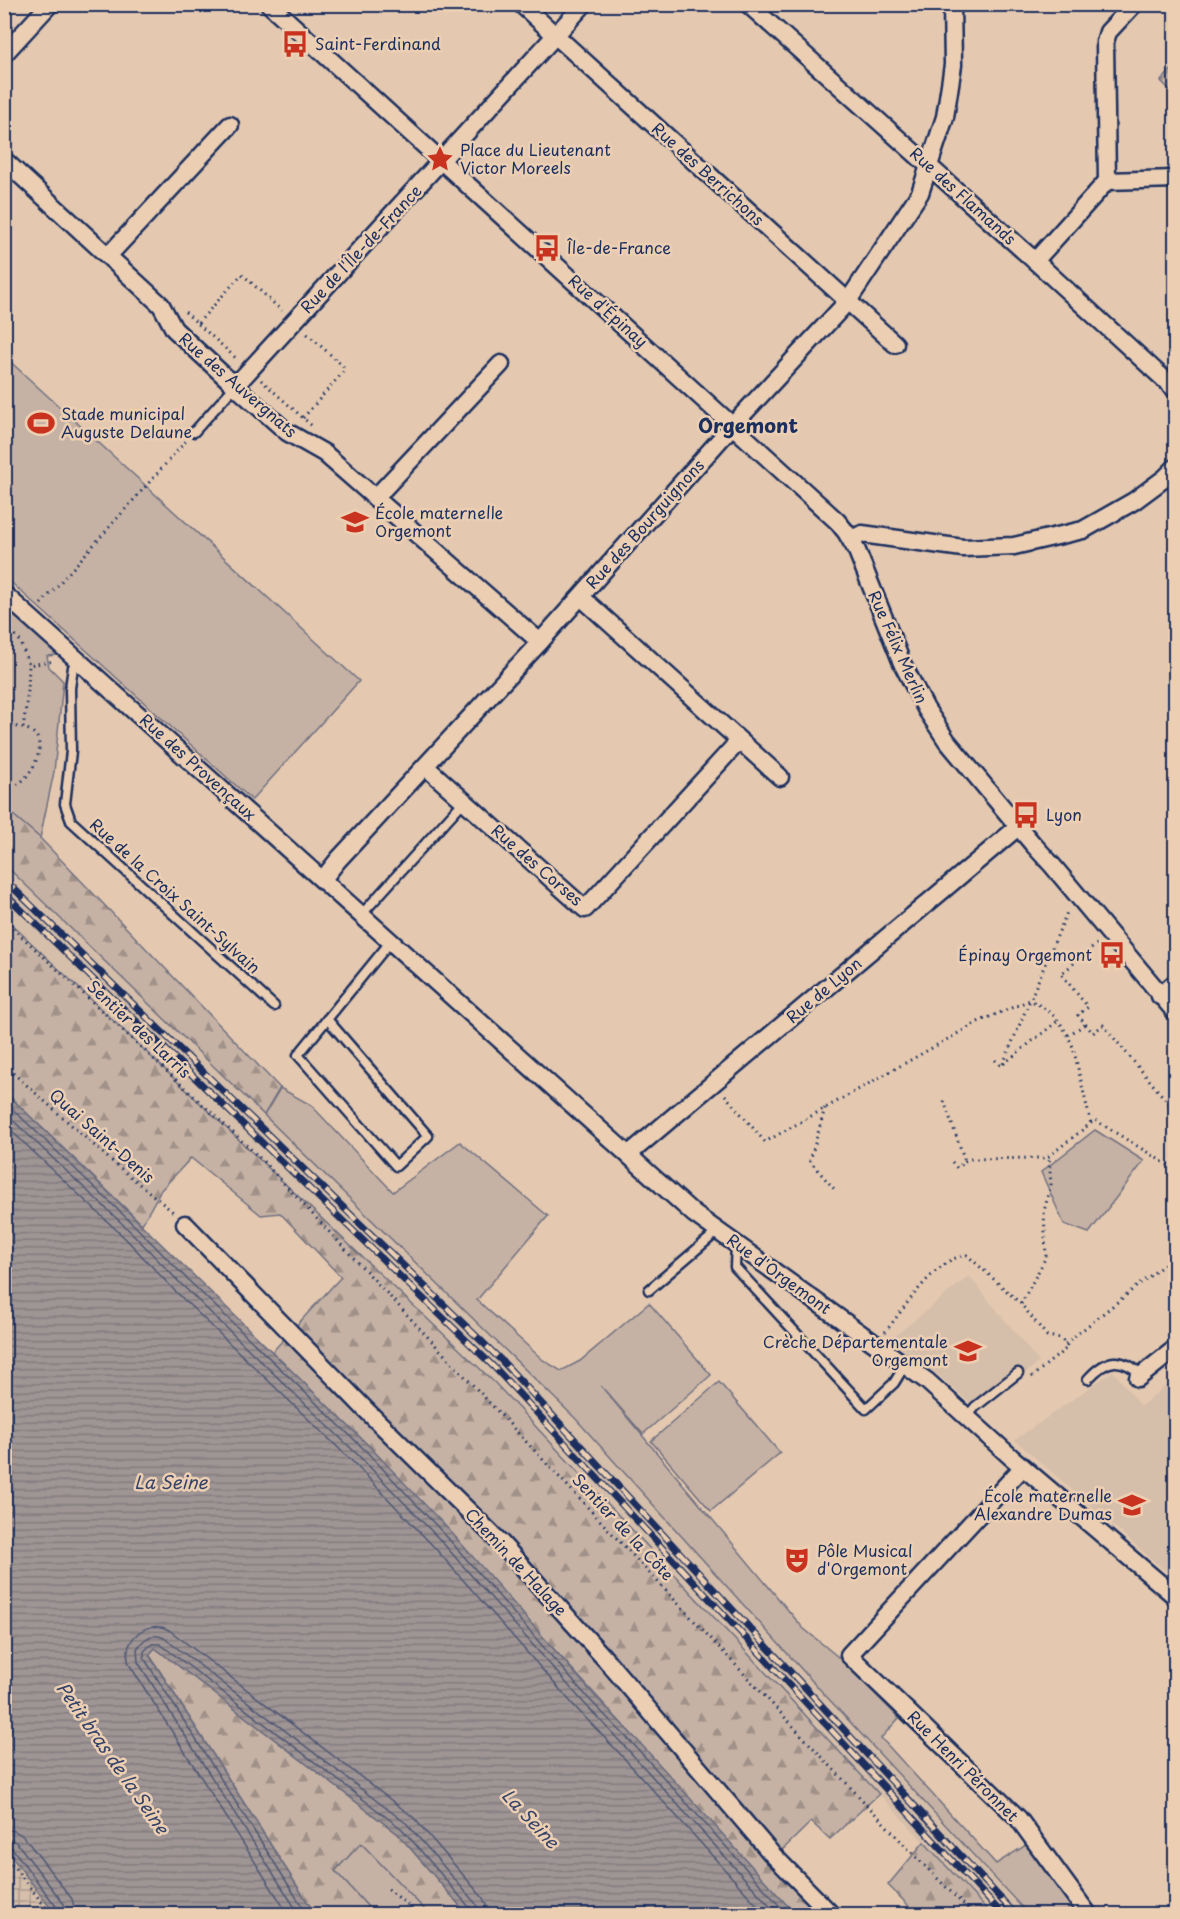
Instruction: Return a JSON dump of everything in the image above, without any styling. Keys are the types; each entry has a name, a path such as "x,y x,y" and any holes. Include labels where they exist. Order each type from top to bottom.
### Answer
{"street":[{"path":"4,54 50,4"},
{"name":"Rue d'Épinay","path":"268,4 733,425"},
{"name":"Rue des Berrichons","path":"521,4 895,344"},
{"name":"Rue de l'Île-de-France","path":"235,386 584,4"},
{"name":"Rue des Flamands","path":"748,4 1176,390"},
{"name":"Rue des Bourguignons","path":"323,879 848,301 920,193 945,117 951,76 952,4"},
{"path":"1035,261 1107,181 1106,42 1108,32 1134,4"},
{"path":"108,256 230,125"},
{"name":"Rue des Auvergnats","path":"4,160 161,304 174,329 286,432 324,453 540,642"},
{"path":"1107,181 1176,179"},
{"path":"375,498 501,364"},
{"name":"Rue Félix Merlin","path":"733,425 837,521 851,539 902,663 926,710 947,741 1176,1013"},
{"path":"851,539 862,534 963,548 1014,546 1083,530 1134,501 1176,467"},
{"name":"Rue des Provençaux","path":"4,594 75,663 391,940"},
{"path":"580,597 780,777"},
{"name":"Rue des Corses","path":"426,767 585,909 739,741"},
{"name":"Rue de Lyon","path":"629,1154 1018,827"},
{"name":"Rue d'Orgemont","path":"391,940 694,1214 927,1381 1023,1467 1176,1597"},
{"path":"1160,996 1176,982"},
{"name":"Chemin de Halage","path":"185,1224 367,1411 501,1543 607,1660 771,1853 831,1914"},
{"path":"1140,1376 1176,1348"},
{"name":"Rue Henri Péronnet","path":"1023,1467 849,1655 1018,1818 1088,1914"}],"lane":[{"path":"194,432 235,386"},
{"name":"Rue de la Croix Saint-Sylvain","path":"75,663 70,688 71,751 65,804 71,821 274,1006"},
{"path":"362,914 464,801"},
{"path":"327,1019 428,1136 396,1166 298,1055 327,1019 391,940"},
{"path":"649,1290 718,1231"},
{"path":"736,1244 735,1267 866,1409 894,1383 905,1365"},
{"path":"1088,1379 1099,1367 1114,1362 1125,1363 1140,1376"},
{"path":"967,1417 975,1407 1018,1373"}],"path":[{"path":"30,617 194,432"},
{"path":"4,621 20,641 29,664 23,728"},
{"path":"29,664 59,661 75,663"},
{"path":"4,725 23,728 36,736 39,752 29,775 20,783 4,786"},
{"path":"1004,1064 1068,909"},
{"name":"Sentier des Larris","path":"4,920 257,1155"},
{"path":"1099,943 1061,974 1088,1007 1078,1016 1093,1033 1103,1024 1176,1112"},
{"path":"714,1082 765,1142 978,1022 1030,1000"},
{"path":"1030,1000 1049,1010 1059,1020 1068,1035 1073,1047 1090,1124"},
{"path":"995,1060 1000,1066 1004,1064 1059,1020"},
{"path":"1068,1035 1086,1024"},
{"name":"Quai Saint-Denis","path":"4,1065 98,1150 185,1224"},
{"path":"944,1101 965,1161"},
{"path":"825,1108 810,1161 834,1190"},
{"path":"952,1162 957,1168 965,1161 1049,1156 1095,1120 1176,1170"},
{"name":"Sentier de la Côte","path":"257,1155 905,1845 973,1914"},
{"path":"1022,1304 1046,1257 1044,1211 1051,1185 1049,1156"},
{"path":"876,1344 937,1268 960,1255 972,1258 1022,1304 1047,1336 1060,1338 1066,1346 1176,1255"},
{"path":"4,1854 51,1914"},
{"path":"388,1890 419,1914"}],"shaded area":[{"path":"4,846 477,1300 997,1864 1051,1914 991,1914 495,1382 5,917"},
{"name":"Crèche Départementale Orgemont","path":"969,1276 1039,1362 979,1411 937,1374 890,1340"},
{"name":"École maternelle Alexandre Dumas","path":"1113,1371 1141,1406 1175,1378 1176,1570 1170,1575 1015,1440"},
{"path":"5,1848 55,1914 5,1914"}],"green space":[{"path":"1175,66 1175,95 1161,81"},
{"path":"4,356 359,681 252,800 5,577"},
{"path":"5,607 58,655 47,656 49,667 63,681 54,772 40,838 5,808"},
{"path":"5,808 40,838 280,1088 264,1115 5,865"},
{"path":"4,917 495,1383 879,1794 830,1839 811,1822 775,1857 820,1914 795,1914 370,1447 272,1352 341,1277 280,1213 261,1215 191,1158 161,1190 142,1224 5,1092"},
{"path":"280,1088 311,1105 393,1192 460,1142 548,1216 477,1300 543,1360 561,1371 580,1361 649,1303 711,1375 643,1434 601,1386 803,1628 838,1657 899,1718 881,1738 996,1864 1026,1845 1079,1914 1028,1914 813,1682 575,1418 264,1115"},
{"path":"1095,1130 1144,1161 1089,1233 1064,1224 1041,1172"},
{"path":"719,1382 780,1453 711,1511 651,1441"},
{"path":"155,1648 398,1834 467,1914 429,1914 361,1843 335,1871 369,1908 387,1914 315,1914 149,1654"},
{"path":"924,1842 991,1914 917,1914 888,1885"},
{"path":"361,1843 429,1914 387,1914 369,1908 335,1871"}],"water":[{"name":"La Seine","path":"5,1092 370,1447 451,1532 594,1695 795,1914 467,1914 398,1834 155,1648 149,1655 315,1914 55,1914 5,1848"}],"railway":[{"path":"4,879 502,1361 1015,1914"},
{"path":"4,893 496,1369 1002,1914"}],"place":[{"name":"Saint-Ferdinand","path":"295,44"},
{"name":"Place du Lieutenant Victor Moreels","path":"440,159"},
{"name":"Île-de-France","path":"547,248"},
{"name":"Stade municipal Auguste Delaune","path":"41,423"},
{"name":"École maternelle Orgemont","path":"355,522"},
{"name":"Lyon","path":"1026,815"},
{"name":"Épinay Orgemont","path":"1112,955"},
{"name":"Crèche Départementale Orgemont","path":"968,1351"},
{"name":"École maternelle Alexandre Dumas","path":"1132,1505"},
{"name":"Pôle Musical d'Orgemont","path":"797,1560"}],"district":[{"name":"Orgemont","path":"748,426"}],"water label":[{"name":"Petit bras de la Seine","path":"112,1758"}]}
